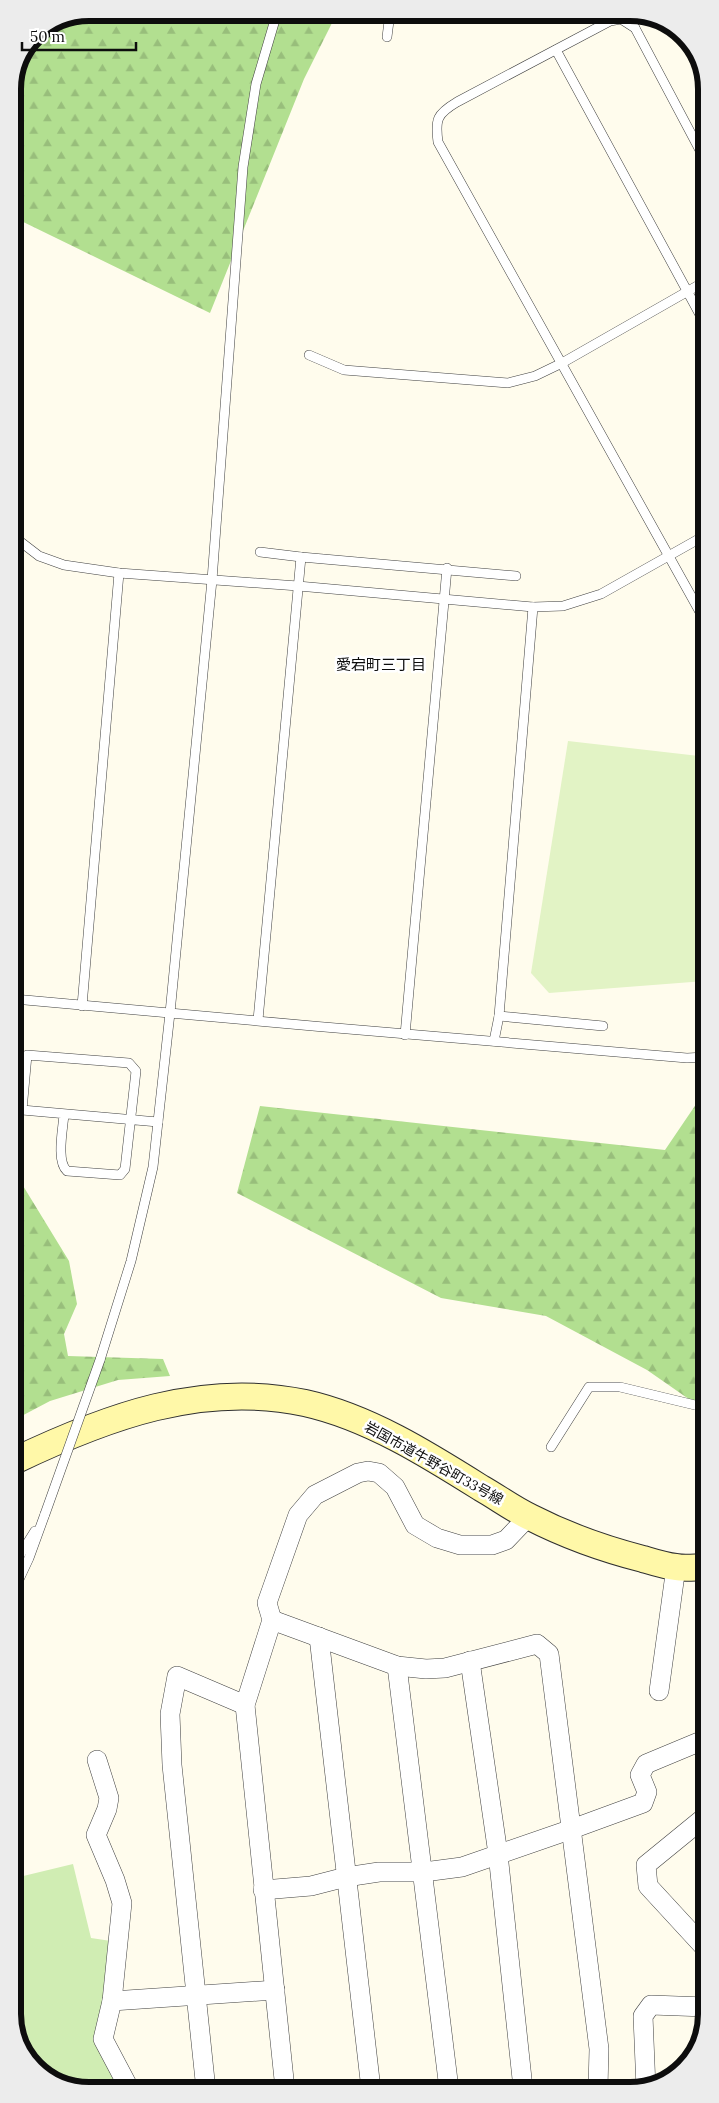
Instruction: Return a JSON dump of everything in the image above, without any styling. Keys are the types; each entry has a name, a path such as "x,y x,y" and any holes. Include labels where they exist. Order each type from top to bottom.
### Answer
{"street":[{"name":"岩国市道牛野谷町33号線","path":"21,1458 93,1426 162,1404 199,1398 235,1396 304,1403 336,1412 381,1431 455,1471 528,1517 570,1535 618,1552 676,1567 698,1567"},
{"path":"284,2082 245,1705 272,1620 267,1603 298,1515 314,1495 358,1473 368,1471 379,1473 395,1486 416,1525 437,1538 460,1545 492,1545 506,1540 528,1517"},
{"path":"660,1691 676,1567"},
{"path":"272,1620 397,1666 426,1669 445,1668 537,1644 549,1654 599,2049 598,2082"},
{"path":"319,1637 370,2082"},
{"path":"470,1661 498,1854 522,2082"},
{"path":"397,1666 424,1872 448,2082"},
{"path":"205,2082 172,1765 170,1714 177,1676 245,1705"},
{"path":"263,1890 312,1886 346,1877 378,1872 424,1872 462,1866 572,1829 643,1802 646,1792 640,1776 646,1764 698,1742"},
{"path":"97,1760 109,1798 96,1835 122,1902 112,2001 103,2039 126,2082"},
{"path":"698,1829 646,1866 648,1886 698,1940"},
{"path":"112,2001 274,1990"},
{"path":"649,2079 644,2016 651,2005 698,2007"}],"lane":[{"path":"21,1575 29,1558 100,1360 131,1261 153,1167 170,1013 212,580 243,167 256,84 274,21"},
{"path":"387,37 389,21"},
{"path":"608,21 443,110 436,126 438,142 698,607"},
{"path":"623,21 635,28"},
{"path":"631,21 698,147"},
{"path":"556,50 698,311"},
{"path":"309,355 344,370 508,383 535,376 562,363 698,285"},
{"path":"21,542 39,556 64,565 120,573 298,586 533,607 563,606 601,594 698,539"},
{"path":"260,552 447,568 516,576"},
{"path":"258,1020 301,557"},
{"path":"405,1035 447,568"},
{"path":"82,1006 120,573"},
{"path":"494,1041 499,1016 533,607"},
{"path":"21,1000 405,1035 698,1058"},
{"path":"499,1016 603,1026"},
{"path":"64,1114 60,1160 63,1168 67,1171 120,1175 125,1169 130,1119 136,1071 129,1063 28,1054 22,1110 130,1119 158,1122"},
{"path":"551,1447 589,1387 620,1387 698,1406"},
{"path":"21,1553 45,1514"}],"green space":[{"path":"89,21 333,21 304,79 210,313 21,221 21,89 23,76 26,63 41,41 63,26"},
{"path":"568,741 698,756 698,982 549,993 531,973"},
{"path":"698,1101 698,1405 647,1370 546,1316 441,1298 237,1193 260,1106 665,1150"},
{"path":"21,1182 69,1261 77,1304 64,1334 68,1356 163,1359 170,1376 118,1380 50,1401 21,1416"},
{"path":"73,1864 91,1938 111,1941 104,1995 121,2082 84,2082 59,2075 41,2062 28,2044 21,2014 21,1877"}],"district":[{"name":"愛宕町三丁目","path":"381,665"}]}
